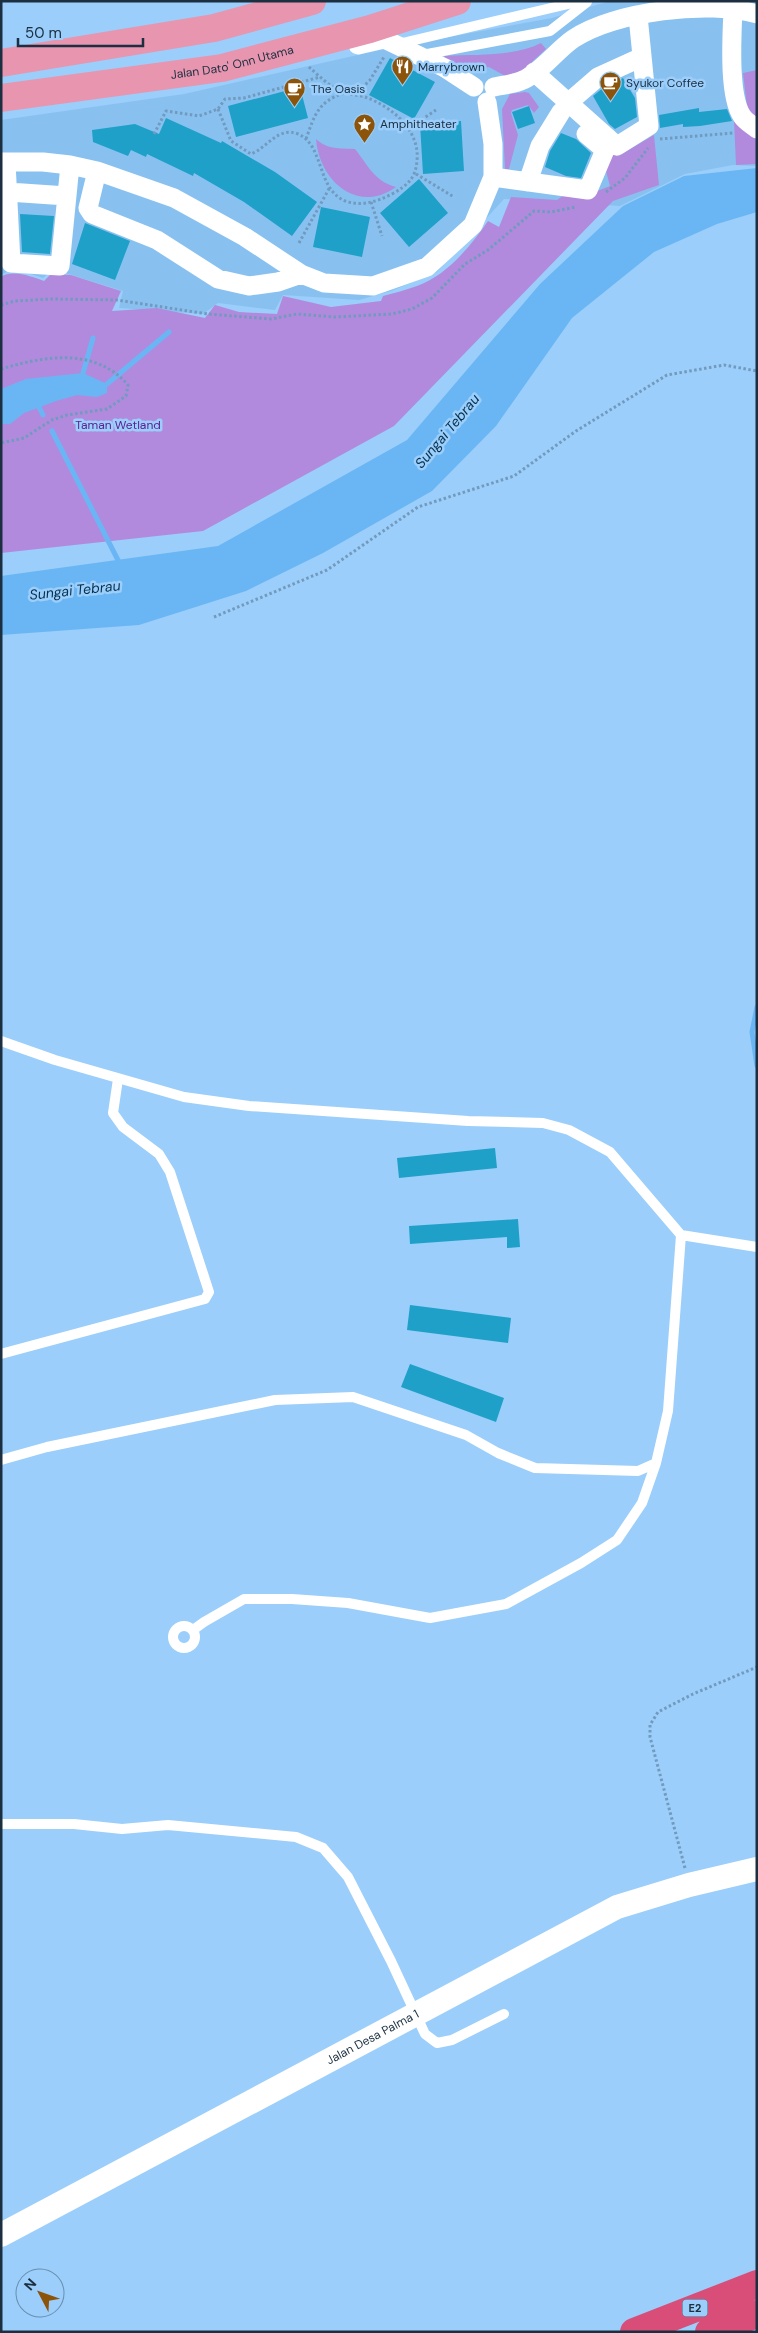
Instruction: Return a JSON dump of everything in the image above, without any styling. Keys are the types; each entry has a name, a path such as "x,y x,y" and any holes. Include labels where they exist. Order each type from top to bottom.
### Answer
{"highway":[{"name":"E2","path":"634,2332 757,2284"},
{"name":"E2","path":"709,2332 757,2314"}],"main road":[{"path":"214,28 242,1"},
{"path":"1,63 214,28 276,5 312,1"},
{"name":"Jalan Dato' Onn Utama","path":"1,98 222,68 341,36 457,1"},
{"path":"276,5 283,18 300,30 313,34 341,36"}],"street":[{"path":"257,58 278,63 384,39 391,50 420,56 474,87 474,94 477,100 529,76 573,38 609,22 680,6 734,5 757,14"},
{"path":"734,5 731,63 738,106 742,117 757,129"},
{"path":"529,76 565,107 617,146 649,126 638,16"},
{"path":"528,182 540,146 565,107 598,77 642,57"},
{"path":"70,165 60,266 11,263 8,192 4,162 42,162 70,165 98,171 174,198 245,237 301,274 324,283 373,286 427,267 473,224 493,177 490,94"},
{"path":"493,177 588,190 605,150 565,107"},
{"path":"98,171 88,208 92,214 157,240 218,279 249,286 278,282 301,274"},
{"path":"8,192 67,196"},
{"name":"Jalan Desa Palma 1","path":"1,2235 617,1907 689,1885 757,1869"}],"lane":[{"path":"391,50 581,1"},
{"path":"420,56 550,31 588,1"},
{"path":"1,1041 184,1098 249,1106 468,1121 543,1123 569,1130 610,1152 681,1235 757,1247"},
{"path":"1,1354 205,1299 210,1292 170,1172 158,1154 123,1128 113,1113 118,1079"},
{"path":"194,1630 204,1622 244,1599 292,1599 348,1603 430,1618 506,1604 581,1563 617,1540 642,1503 656,1463 668,1411 681,1235"},
{"path":"1,1460 47,1447 274,1400 353,1397 466,1436 498,1453 535,1468 638,1471 656,1463"},
{"path":"1,1824 74,1824 122,1829 168,1825 296,1837 323,1848 348,1877 391,1961 425,2034 437,2043 452,2040 504,2014"}],"path":[{"path":"355,95 370,80 391,50"},
{"path":"218,109 231,141 251,154 284,132 296,133 306,139 322,176 336,195 346,201 371,202 394,193 408,183 416,174 418,156 413,134 409,128 390,110 365,97 344,93 309,66"},
{"path":"154,134 166,111 199,116 218,109 225,100 244,98 321,77"},
{"path":"306,139 317,111 325,101 344,93"},
{"path":"409,128 436,110"},
{"path":"655,140 735,132"},
{"path":"416,174 454,197"},
{"path":"299,243 330,186"},
{"path":"371,202 382,236"},
{"path":"1,305 15,301 51,299 117,300 160,305 208,314"},
{"path":"1,369 60,358 81,358 115,370 128,384 126,396 117,404 107,409 67,415 52,420 24,438 1,443"},
{"path":"214,617 327,570 418,507 514,476 576,431 667,375 724,365 757,371"},
{"path":"689,1885 650,1737 650,1725 658,1712 693,1694 757,1667"}],"shaded area":[{"path":"610,1 757,1 757,166 733,165 685,174 620,206 504,199 437,272 391,291 359,300 283,295 275,310 218,303 203,314 119,308 123,291 62,272 51,271 43,278 25,272 6,272 1,275 1,120 184,94 389,48 552,18"}],"green space":[{"path":"541,43 546,49 522,71 505,76 489,67 467,70 443,59 445,56 519,51"},
{"path":"757,70 757,119 747,107 743,73"},
{"path":"529,93 539,107 534,113 528,105 512,110 511,113 518,135 509,169 505,169 502,109 510,94"},
{"path":"734,121 757,139 757,164 736,165"},
{"name":"Taman Wetland","path":"654,135 659,185 613,201 394,426 203,531 1,553 1,277 17,274 44,281 51,274 71,275 121,291 112,311 157,308 205,318 215,305 239,312 277,314 283,296 331,307 381,301 383,296 417,286 448,268 466,250 488,221 499,227 511,197 557,200 564,195 582,197 610,186 606,171 612,151 623,153"},
{"path":"316,139 329,147 355,149 377,177 396,187 381,195 367,197 354,195 342,189 332,180 324,168"}],"water":[{"name":"Sungai Tebrau","path":"757,168 757,212 717,224 654,252 572,318 496,426 432,491 323,553 246,591 139,625 1,635 1,576 218,546 407,440 540,284 623,206 684,176"},
{"path":"83,373 107,384 107,393 97,397 77,395 56,401 24,413 10,424 1,424 1,389 26,379"}],"building":[{"path":"390,58 435,82 414,119 369,95"},
{"path":"623,78 635,98 637,117 615,129 609,124 593,96 603,88"},
{"path":"300,87 308,118 236,137 228,106"},
{"path":"529,106 535,123 518,129 512,112"},
{"path":"699,108 699,112 727,109 732,121 700,126 683,127 683,124 660,128 659,115"},
{"path":"166,118 221,143 222,141 275,172 317,202 292,236 244,202 194,173 193,176 147,154 146,157 131,150 128,156 93,142 92,130 135,124 159,134"},
{"path":"461,121 464,171 423,174 420,124"},
{"path":"561,133 576,139 591,153 581,178 566,176 545,167 550,151"},
{"path":"419,179 448,213 409,247 380,213"},
{"path":"321,207 370,217 362,257 313,247"},
{"path":"20,214 54,216 50,254 22,252"},
{"path":"85,223 130,241 115,280 72,264"},
{"path":"495,1148 497,1168 399,1178 397,1158"},
{"path":"518,1219 520,1247 507,1248 507,1237 410,1244 409,1226"},
{"path":"410,1305 511,1318 508,1343 407,1330"},
{"path":"410,1364 504,1398 496,1422 401,1387"}],"waterway":[{"path":"107,384 169,332"},
{"path":"83,373 93,338"},
{"path":"39,407 43,415"},
{"path":"52,431 121,566"},
{"path":"757,1007 752,1032 757,1066"}],"place":[{"name":"Marrybrown","path":"402,86"},
{"name":"Syukor Coffee","path":"610,102"},
{"name":"The Oasis","path":"295,108"},
{"name":"Amphitheater","path":"364,143"}]}
